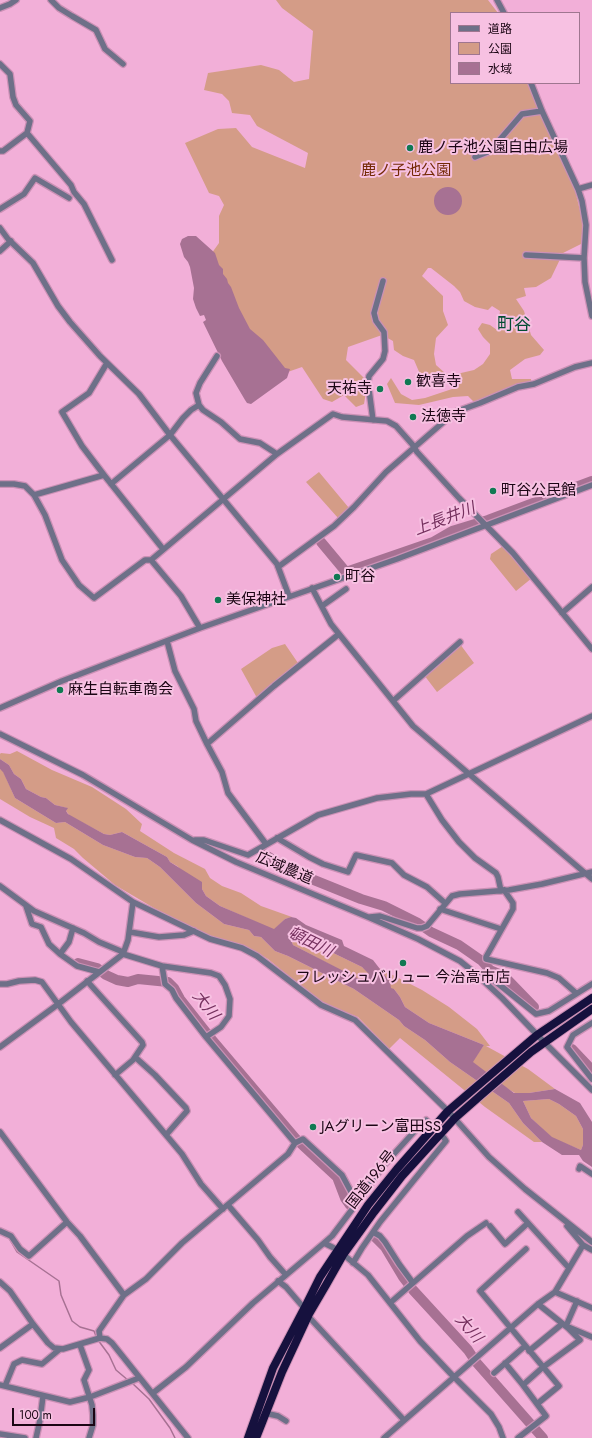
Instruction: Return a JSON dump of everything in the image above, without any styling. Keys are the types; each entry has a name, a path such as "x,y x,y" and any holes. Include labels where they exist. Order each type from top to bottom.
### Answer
{"highway":[{"name":"国道196号","path":"256,1438 282,1372 308,1316 341,1252 368,1205 397,1169 448,1111 537,1035 592,998"},
{"name":"国道196号","path":"248,1438 273,1368 320,1277 402,1176 455,1118 531,1052 592,1009"}],"street":[{"path":"0,8 16,0"},
{"path":"51,0 68,14 96,30 105,49 123,64"},
{"path":"497,0 503,12"},
{"path":"0,64 10,74 13,97 16,105 30,121 27,133 3,151 0,151"},
{"path":"531,84 542,111 578,189 589,234 584,258 586,288 592,316"},
{"path":"475,157 490,151 522,114 542,111"},
{"path":"27,133 84,204 112,260"},
{"path":"0,209 24,194 35,178 68,198"},
{"path":"578,189 592,185"},
{"path":"0,228 33,263 58,306 70,322 107,363 139,394 170,435 277,564 289,596"},
{"path":"0,251 11,241"},
{"path":"526,255 584,258"},
{"path":"373,420 368,382 369,376 383,359 385,351 384,332 376,321 374,314 384,281"},
{"path":"217,356 200,383 196,393 199,405 203,410 221,422 240,438 260,443 277,454"},
{"path":"107,363 89,393 62,412 82,446 163,549"},
{"path":"278,567 334,526 354,507 386,472 455,412 476,405 518,387 534,384 575,367 592,363"},
{"path":"111,484 170,435 182,418 199,405"},
{"path":"0,484 24,486 34,495 45,515 62,560 79,585 94,598 145,560 151,560 277,454 333,414 342,417 387,421 396,426 459,498 513,552 592,648"},
{"path":"34,495 104,474"},
{"path":"0,708 62,681 200,628 397,559 592,485"},
{"path":"151,560 181,596 200,628"},
{"path":"562,612 592,587"},
{"path":"312,588 331,624 413,726 469,775 589,873 592,879"},
{"path":"322,606 346,589"},
{"path":"207,744 274,686 339,634"},
{"path":"167,641 175,671 194,709 196,720 207,744 222,772 228,793 266,844"},
{"path":"393,701 460,642"},
{"path":"192,840 204,840 248,854 318,815 377,798 411,794 426,794 592,716"},
{"name":"広域農道","path":"0,734 83,775 192,840 236,862 418,939 460,961 502,998 592,1090"},
{"path":"426,794 458,842 475,858 496,873 502,890 513,903 513,909 486,959 547,973 559,978 576,993"},
{"path":"0,820 71,859 133,902 210,939 242,948 257,956 321,1005 355,1020 455,1118 489,1157 525,1189 592,1242"},
{"path":"277,838 316,860 348,872 356,855 392,863 404,875 427,887 445,903"},
{"path":"368,917 380,916 416,928 422,928 427,926 452,896 542,884 589,873"},
{"path":"0,886 34,911 84,933 123,953 162,966 211,973 219,976 230,999 229,1016 221,1027 206,1037"},
{"path":"0,1046 57,1005 123,953 130,932 133,902"},
{"path":"26,906 32,924 41,927 49,944 60,954 77,966 99,972"},
{"path":"440,909 501,929"},
{"path":"60,954 69,942 73,928"},
{"path":"130,932 159,937 184,935 194,931"},
{"path":"162,966 165,984 172,990 176,998 206,1037 295,1143"},
{"path":"475,973 486,974 536,1014 549,1011 592,984"},
{"path":"0,984 35,980 42,982 57,1005 182,1154 201,1184 223,1209"},
{"path":"87,981 142,1042 142,1045 133,1060 115,1075"},
{"path":"592,1023 573,1035 567,1047 592,1079"},
{"path":"135,1057 156,1076 186,1108 187,1111 166,1135"},
{"path":"153,1393 186,1367 278,1281 332,1236 383,1166 423,1122 426,1120 430,1124"},
{"path":"0,1132 124,1295"},
{"path":"353,1263 373,1232 402,1194 446,1142 444,1138"},
{"path":"100,1338 99,1331 124,1295 146,1279 182,1243 288,1154 295,1143 303,1139 342,1175 356,1203"},
{"path":"578,1169 580,1166 592,1174"},
{"path":"228,1205 286,1275"},
{"path":"518,1212 569,1268"},
{"path":"559,1217 583,1245 592,1250"},
{"path":"0,1231 11,1236 20,1249 29,1256 67,1222"},
{"path":"390,1303 467,1236 488,1224 505,1244 528,1223"},
{"path":"373,1232 380,1236 385,1242 398,1264 413,1283"},
{"path":"324,1243 341,1252 368,1276 420,1341 491,1414 499,1427 503,1438"},
{"path":"384,1438 453,1376 538,1304 555,1292 583,1245"},
{"path":"526,1249 480,1291 542,1367 550,1373 559,1386 537,1404"},
{"path":"278,1281 286,1287 304,1308"},
{"path":"0,1282 10,1291 33,1324 48,1343 54,1348 60,1349 80,1345 100,1338 107,1339 112,1343 136,1379 153,1393 188,1438"},
{"path":"555,1292 592,1308"},
{"path":"494,1373 505,1364 564,1325 577,1301"},
{"path":"523,1385 542,1367 580,1340 538,1304"},
{"path":"308,1316 404,1420"},
{"path":"0,1348 33,1324"},
{"path":"564,1325 592,1337"},
{"path":"80,1345 89,1370 84,1380 92,1405 93,1425 89,1438"},
{"path":"60,1349 42,1364 22,1360 14,1364 3,1385 70,1402 90,1397 136,1379"},
{"path":"505,1364 546,1416 518,1438"},
{"path":"36,1438 43,1396"},
{"path":"265,1413 278,1416 286,1421"},
{"path":"0,1434 25,1438"}],"green space":[{"name":"鹿ノ子池公園","path":"276,0 488,0 497,12 450,12 450,84 527,84 575,190 583,223 581,244 563,253 551,278 536,287 524,288 526,296 516,299 524,311 531,335 544,350 540,355 525,359 510,370 512,379 531,379 531,385 512,386 480,402 473,401 468,396 453,397 419,405 395,403 387,384 391,378 401,394 412,400 425,398 458,387 456,383 445,382 420,374 414,360 403,356 394,350 393,341 382,335 348,347 346,360 365,379 366,392 364,404 356,407 344,395 332,402 323,399 302,367 279,375 244,332 209,257 219,243 219,216 224,205 219,196 209,193 185,143 218,129 236,128 252,147 305,168 308,153 257,126 250,115 232,113 229,101 222,94 204,90 208,73 261,65 279,70 294,82 309,79 313,31 282,8","holes":["428,268 431,268 460,292 464,301 475,307 488,310 492,306 500,311 497,330 490,325 482,323 478,329 490,344 490,354 483,364 474,370 461,373 445,373 436,365 434,354 436,338 448,325 443,311 443,296 422,276"]},
{"path":"319,472 349,508 338,518 306,482"},
{"path":"503,546 532,578 516,591 490,559 491,554"},
{"path":"285,644 298,663 257,698 241,669 272,648"},
{"path":"460,644 474,663 437,692 424,675"},
{"path":"17,751 52,770 92,787 126,809 142,824 140,831 174,853 205,869 210,878 222,886 241,893 261,906 292,917 285,919 274,930 220,906 206,896 202,889 177,866 170,862 167,857 122,832 110,835 104,834 70,816 66,811 67,808 55,805 46,798 26,789 21,779 14,774 9,765 0,759 1,753 10,754"},
{"path":"0,769 3,771 15,798 56,823 65,822 103,845 135,857 147,858 160,867 196,903 224,924 249,930 254,936 261,937 275,951 354,989 399,1020 404,1026 425,1040 450,1062 509,1103 523,1123 542,1142 534,1142 485,1107 400,1038 389,1049 358,1017 322,1003 268,959 249,948 211,937 154,908 115,885 74,849 56,838 54,828 30,817 0,799"},
{"path":"300,935 311,939 327,950 362,967 370,974 366,975 363,982 293,945 290,937"},
{"path":"379,968 422,990 449,1007 477,1029 490,1046 486,1046 528,1069 555,1089 529,1093 515,1093 503,1086 472,1062 484,1045 429,1023 405,1007 394,989 391,989"},
{"path":"549,1099 576,1116 583,1129 583,1145 581,1150 552,1138 531,1118 523,1101"}],"water":[{"path":"448,187 458,191 462,201 458,211 448,215 438,211 434,201 438,191"},
{"path":"188,236 196,236 215,253 219,265 223,269 223,274 231,287 239,308 250,329 263,340 285,368 290,369 287,378 251,404 247,403 222,361 203,322 206,320 204,315 200,316 196,308 193,299 194,288 190,267 184,257 180,244 182,239"},
{"path":"0,759 9,765 14,774 21,779 26,789 46,798 55,805 68,808 66,811 68,814 104,834 110,835 122,832 167,857 170,862 202,882 202,889 206,896 220,906 274,929 285,919 291,917 296,918 306,925 342,940 344,946 373,960 390,982 391,988 394,989 400,997 405,1007 429,1023 484,1045 473,1062 514,1093 529,1093 555,1089 580,1103 592,1122 592,1167 583,1161 579,1155 562,1155 542,1142 523,1123 509,1103 450,1062 425,1040 404,1026 399,1020 354,989 275,951 261,937 254,936 249,930 224,924 196,903 160,867 147,858 135,857 103,845 65,822 56,823 15,798 3,772 0,769","holes":["300,935 311,939 327,950 362,967 369,974 366,975 363,981 293,945 290,937","549,1099 576,1116 583,1129 583,1145 581,1150 552,1137 531,1118 523,1101"]}],"waterway":[{"name":"上長井川","path":"321,542 346,572 433,542 452,531 488,520 592,481"},
{"path":"264,854 286,868 304,876 361,899 384,906 418,923 431,932 459,945 482,961 490,970 504,976 534,1007"},
{"name":"大川","path":"78,963 97,968 106,975 117,980 128,982 138,979 168,982 213,1041 296,1139 337,1177 345,1198 350,1205"},
{"path":"572,1049 592,1070"},
{"name":"大川","path":"375,1237 385,1247 403,1277 413,1290 468,1350 476,1362 543,1438"},
{"path":"9,1238 17,1252 59,1281 61,1295 72,1321 80,1327 94,1331 96,1336"},
{"path":"98,1340 109,1355 116,1370 129,1381"},
{"path":"132,1383 149,1399 170,1428 175,1438"}],"place":[{"name":"鹿ノ子池公園自由広場","path":"410,148"},
{"name":"歓喜寺","path":"408,382"},
{"name":"天祐寺","path":"380,389"},
{"name":"法徳寺","path":"413,417"},
{"name":"町谷公民館","path":"493,491"},
{"name":"町谷","path":"337,577"},
{"name":"美保神社","path":"218,600"},
{"name":"麻生自転車商会","path":"60,690"},
{"name":"フレッシュバリュー 今治高市店","path":"403,963"},
{"name":"JAグリーン富田SS","path":"313,1127"}],"district":[{"name":"町谷","path":"514,326"}],"water label":[{"name":"頓田川","path":"310,943"}]}
